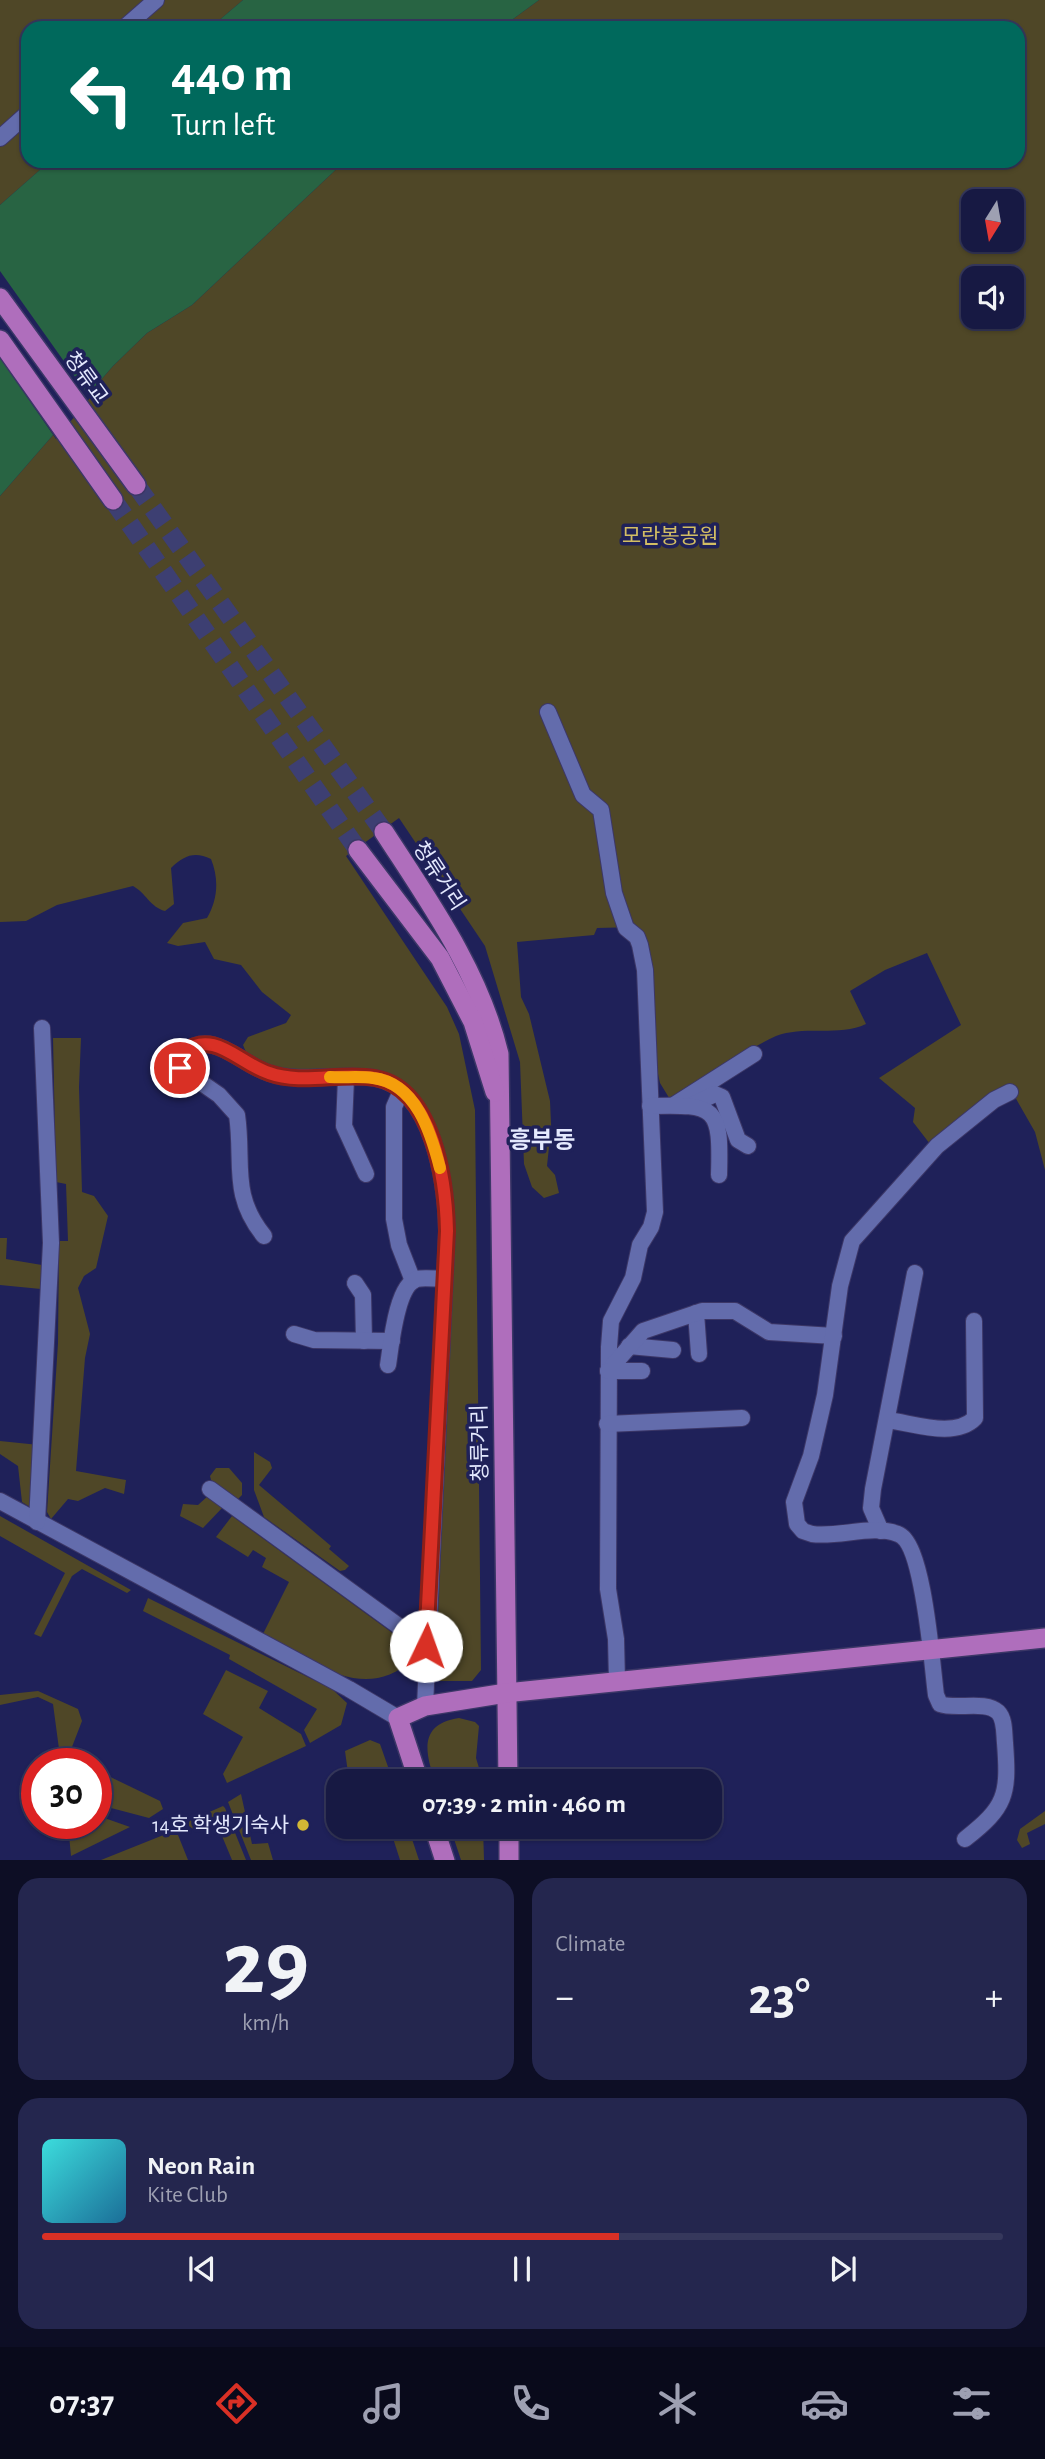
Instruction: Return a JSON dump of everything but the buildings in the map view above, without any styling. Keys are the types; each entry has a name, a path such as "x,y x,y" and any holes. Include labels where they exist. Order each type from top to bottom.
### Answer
{"main road":[{"name":"청류교","path":"0,298 136,485"},
{"path":"0,340 113,500"},
{"name":"청류거리","path":"384,832 457,946 490,1016 499,1055 508,1769"},
{"name":"청류거리","path":"358,850 440,958 459,992 473,1022 499,1103"},
{"path":"415,1769 398,1718 425,1706 506,1693 1045,1638"},
{"path":"438,1839 445,1860"},
{"path":"509,1839 509,1860"}],"street":[{"path":"132,21 156,0"},
{"path":"0,138 21,119"},
{"path":"548,712 583,795 601,810 614,893 625,928 637,937 645,970 655,1212 640,1245 633,1278 611,1321 608,1371 608,1589 617,1681"},
{"path":"37,1522 51,1243 42,1028"},
{"path":"264,1236 243,1203 237,1168 237,1115 219,1096 182,1072 180,1068 183,1052 208,1043 219,1045 269,1073 375,1078 391,1083 423,1116 440,1166 446,1204 425,1706"},
{"path":"674,1105 754,1054"},
{"path":"346,1078 344,1126 366,1174"},
{"path":"401,1091 394,1107 394,1219 399,1245 413,1281"},
{"path":"965,1839 992,1818 1002,1804 1008,1778 1003,1721 999,1712 990,1707 940,1704 936,1695 929,1649 923,1585 907,1540 900,1534 881,1531 812,1534 803,1531 794,1513 794,1502 811,1456 825,1395 840,1286 852,1241 937,1146 995,1100 1010,1092"},
{"path":"692,1105 715,1094 722,1097 738,1140 748,1146"},
{"path":"650,1106 692,1105 707,1109 718,1124 719,1175"},
{"path":"881,1531 871,1508 915,1272"},
{"path":"388,1365 400,1298 413,1281 444,1279"},
{"path":"355,1283 363,1296 364,1341"},
{"path":"608,1371 643,1331 696,1313 719,1309 735,1311 748,1317 760,1329 769,1332 834,1336"},
{"path":"696,1313 699,1354"},
{"path":"887,1420 956,1430 968,1426 975,1418 974,1321"},
{"path":"293,1334 314,1340 392,1341"},
{"path":"629,1346 674,1350"},
{"path":"608,1371 642,1371"},
{"path":"607,1424 742,1418"},
{"path":"210,1489 426,1646"},
{"path":"0,1501 398,1718"}],"green space":[{"path":"0,0 243,0 218,21 21,21 21,168 42,168 0,205"},
{"name":"모란봉공원","path":"539,0 1045,0 1045,1170 1035,1132 1015,1097 930,1144 913,1122 915,1108 879,1078 961,1025 927,953 885,970 850,991 866,1024 845,1030 799,1031 776,1036 671,1101 660,1083 656,1065 644,937 637,927 597,928 594,935 517,942 521,997 529,1014 550,1101 552,1146 549,1147 547,1166 555,1175 559,1193 544,1198 532,1187 524,1164 520,1062 485,946 399,818 346,856 447,1007 459,1034 475,1110 481,1670 472,1681 433,1681 452,1206 405,1087 319,1071 272,1068 248,1057 243,1045 248,1037 286,1023 291,1015 262,992 241,965 214,959 205,942 178,946 167,943 183,923 207,918 216,889 211,859 200,855 190,856 171,868 174,904 165,911 133,886 57,905 26,921 0,922 0,496 113,366 147,333 192,305 338,168 1025,168 1025,21 510,21"},
{"path":"53,1038 81,1038 79,1087 82,1192 94,1196 108,1216 96,1268 84,1276 78,1288 90,1334 85,1358 76,1471 126,1480 124,1494 105,1488 78,1501 68,1499 51,1519 47,1512 58,1343 59,1241 68,1241 66,1184 56,1182"},
{"path":"0,1238 7,1238 6,1259 42,1265 41,1289 0,1285"},
{"path":"0,1441 39,1445 30,1507 22,1502 18,1466 0,1454"},
{"path":"254,1452 270,1462 272,1468 259,1485 331,1546 329,1549 349,1566 345,1570 340,1571 264,1517 254,1490"},
{"path":"216,1468 229,1468 242,1483 242,1495 236,1501 211,1480 210,1476"},
{"path":"209,1495 223,1507 203,1528 180,1516 183,1504 198,1505"},
{"path":"0,1516 131,1590 127,1593 82,1569 72,1576 41,1637 34,1634 65,1573 0,1536"},
{"path":"232,1516 409,1645 413,1659 395,1672 376,1678 357,1679 319,1666 262,1636 289,1582 262,1567 266,1558 253,1550 248,1557 216,1537"},
{"path":"148,1598 332,1689 347,1703 341,1725 310,1743 304,1730 317,1709 229,1659 230,1655 143,1611"},
{"path":"226,1670 268,1691 259,1708 301,1734 306,1746 227,1783 223,1774 243,1737 203,1714"},
{"path":"38,1691 78,1709 82,1721 72,1748 59,1748 53,1704 38,1697 0,1705 0,1695"},
{"path":"459,1718 475,1722 479,1726 476,1758 479,1769 432,1769 427,1749 428,1740 431,1732 446,1721"},
{"path":"370,1740 380,1744 389,1769 347,1769 345,1751"},
{"path":"112,1778 160,1801 163,1809 149,1818 112,1808"},
{"path":"241,1794 252,1844 268,1843 273,1860 251,1860 228,1802"},
{"path":"223,1806 246,1860 232,1860 217,1824 208,1823 193,1829 189,1826 189,1821"},
{"path":"1045,1811 1045,1824 1027,1833 1030,1844 1022,1848 1017,1840 1020,1829"},
{"path":"112,1821 130,1827 112,1836"},
{"path":"176,1830 188,1860 101,1860"},
{"path":"69,1839 106,1839 71,1856"},
{"path":"393,1839 412,1839 419,1860 400,1860"},
{"path":"454,1839 483,1839 484,1860 461,1860"}],"shaded area":[{"path":"243,0 539,0 510,21 218,21"},
{"path":"42,168 338,168 192,305 147,333 113,366 0,496 0,205"}],"pier":[{"path":"0,271 90,398 56,439 0,358"}],"tunnel":[{"path":"136,485 384,832"},
{"path":"113,500 358,850"}],"slow traffic":[{"path":"330,1077 375,1078 391,1083 401,1091 423,1116 440,1168"}],"place":[{"name":"14호 학생기숙사","path":"303,1825"}],"district":[{"name":"흥부동","path":"542,1141"}],"route":[{"path":"180,1068 183,1052 190,1047 200,1043 219,1045 269,1073 301,1078 375,1078 391,1083 423,1116 440,1166 447,1231 426,1646"}]}
